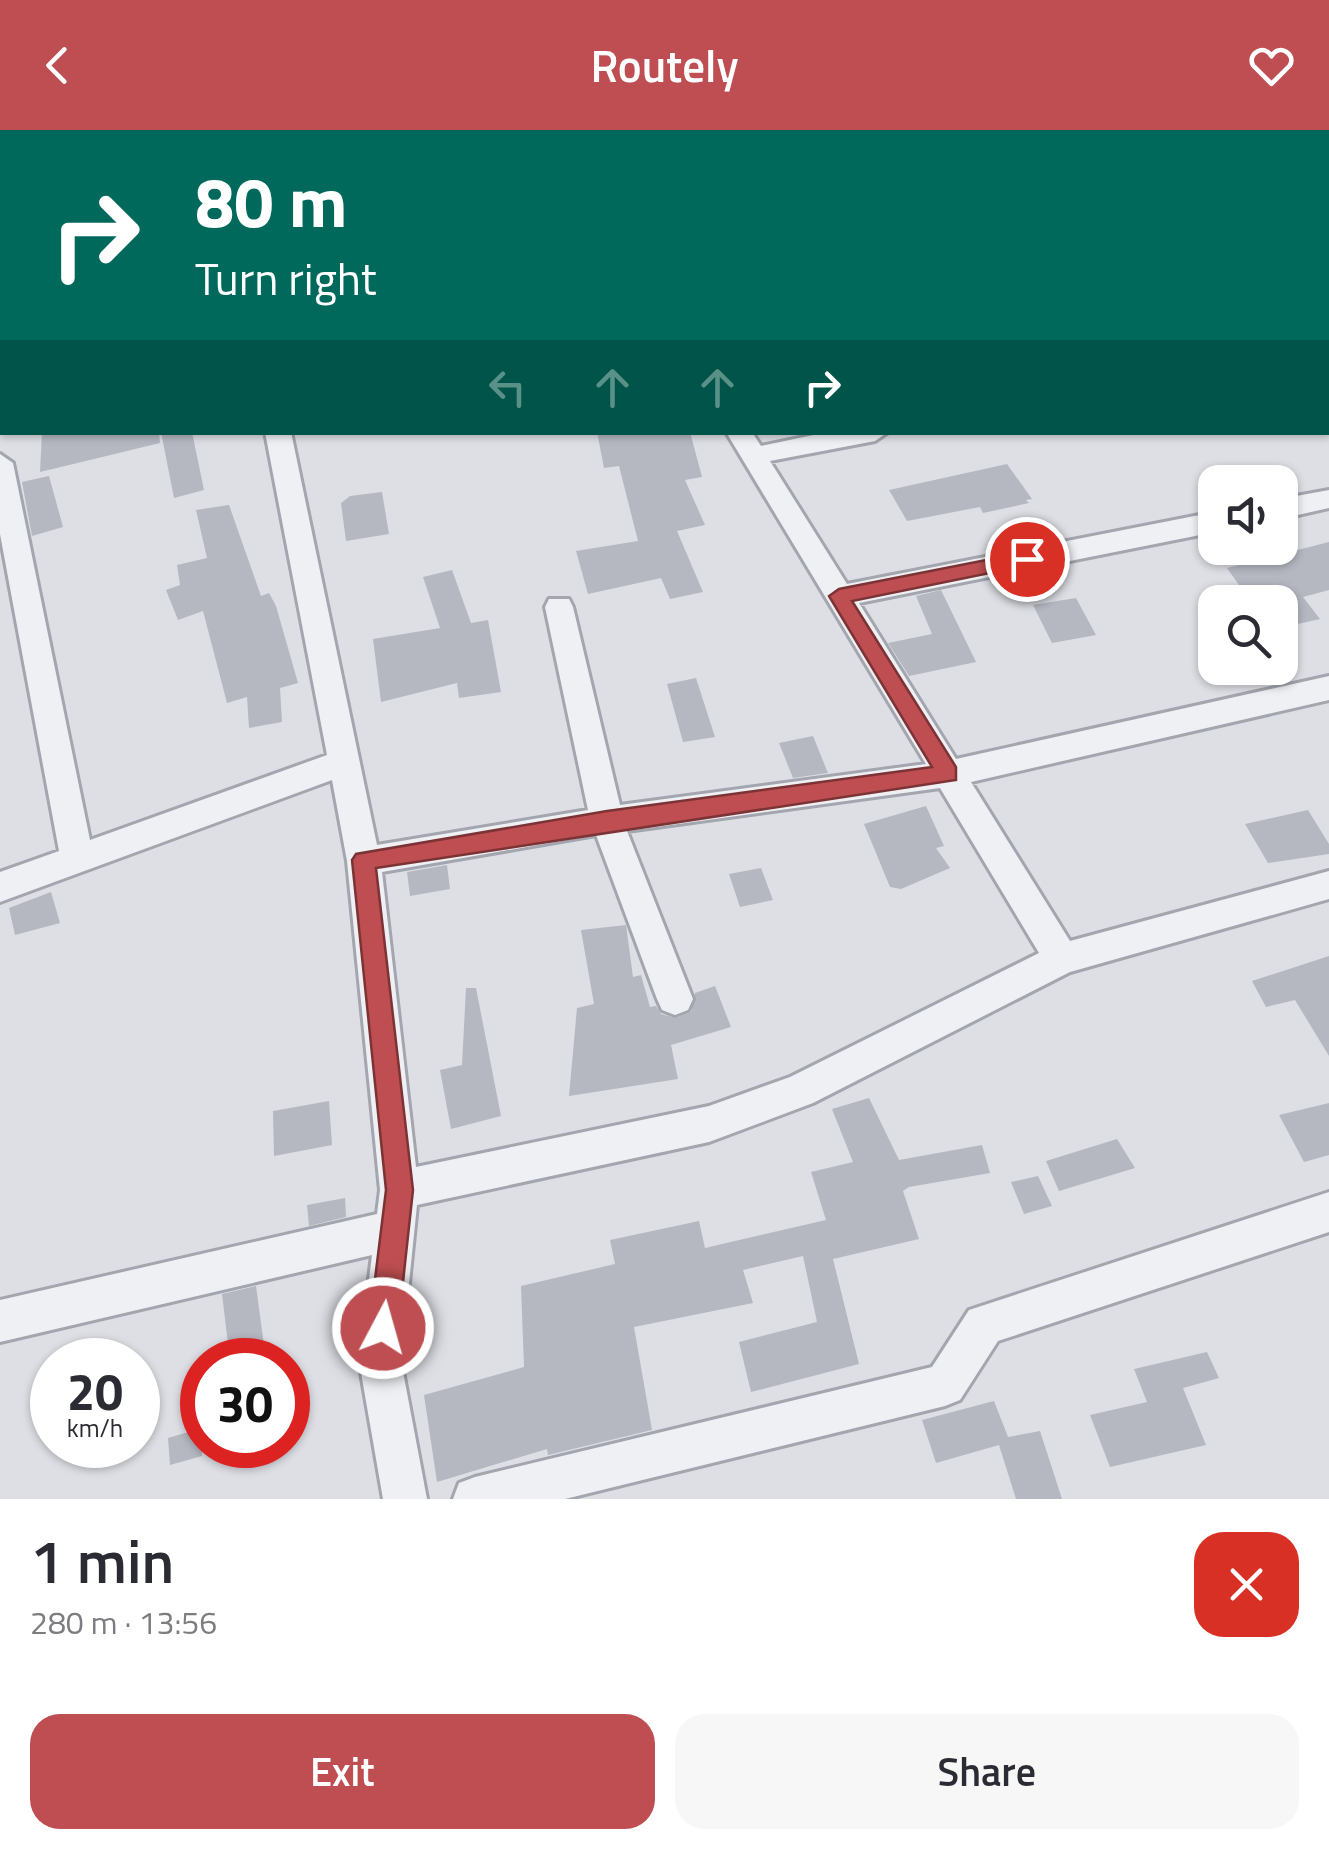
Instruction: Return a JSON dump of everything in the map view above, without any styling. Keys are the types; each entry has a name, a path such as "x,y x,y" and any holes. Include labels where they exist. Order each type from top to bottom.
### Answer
{"street":[{"path":"279,435 364,860 399,1190 380,1362 406,1499"},
{"path":"843,435 746,444 1062,959"},
{"path":"0,463 77,859"},
{"path":"1298,505 1329,499"},
{"path":"839,596 1198,525"},
{"path":"559,607 607,820 675,999"},
{"path":"364,860 607,820 948,774 1329,688"},
{"path":"0,887 344,762"},
{"path":"399,1190 710,1124 800,1091 1062,959 1329,884"},
{"path":"474,1499 945,1385 984,1325 1329,1212"},
{"path":"0,1321 394,1230"}],"building":[{"path":"42,435 159,435 160,443 40,472"},
{"path":"162,435 193,435 204,490 174,498"},
{"path":"598,435 691,435 702,477 685,480 705,525 677,531 703,592 670,599 661,578 588,594 576,551 638,541 619,466 604,468"},
{"path":"1007,464 1032,499 1026,500 1029,503 983,513 980,507 907,521 889,490"},
{"path":"49,476 63,527 32,536 22,482"},
{"path":"382,492 389,534 346,541 341,503 350,496"},
{"path":"229,505 261,596 269,593 276,606 298,683 280,688 282,722 249,728 247,697 227,703 203,611 178,620 166,590 180,585 177,565 207,558 196,510"},
{"path":"1329,542 1329,590 1303,597 1320,619 1298,624 1298,585 1239,585 1227,568 1298,565 1298,550"},
{"path":"452,570 471,623 488,620 501,692 459,698 457,683 381,702 373,639 440,628 423,577"},
{"path":"941,590 976,662 909,676 888,643 932,634 916,596"},
{"path":"1076,598 1096,635 1052,643 1033,605"},
{"path":"696,678 715,737 683,742 667,684"},
{"path":"813,736 828,773 793,778 779,743"},
{"path":"926,806 944,846 936,848 950,868 901,889 890,887 864,824"},
{"path":"1308,810 1329,844 1329,854 1268,863 1245,824"},
{"path":"447,865 450,889 410,896 407,872"},
{"path":"761,868 773,900 740,907 729,874"},
{"path":"51,892 60,923 15,935 9,908"},
{"path":"626,925 633,977 641,975 650,1007 656,1006 661,1014 676,1018 691,1012 695,993 715,986 731,1027 671,1045 678,1079 569,1096 577,1008 594,1004 581,930"},
{"path":"1329,956 1329,1056 1295,1000 1266,1007 1252,981"},
{"path":"466,988 476,988 501,1116 451,1129 440,1070 462,1065"},
{"path":"869,1098 899,1160 982,1145 990,1173 909,1187 903,1191 919,1239 833,1259 859,1364 751,1392 739,1342 817,1322 803,1256 743,1270 753,1303 634,1327 652,1430 548,1455 547,1449 437,1482 424,1395 524,1367 521,1286 615,1264 610,1240 699,1221 705,1248 826,1220 811,1172 853,1162 832,1109"},
{"path":"329,1101 332,1145 274,1156 273,1111"},
{"path":"1329,1103 1329,1155 1304,1162 1279,1115"},
{"path":"1117,1139 1135,1168 1059,1191 1046,1161"},
{"path":"1038,1176 1052,1206 1024,1214 1011,1182"},
{"path":"345,1198 346,1217 309,1226 307,1205"},
{"path":"256,1286 263,1338 227,1338 222,1294"},
{"path":"1207,1352 1219,1378 1183,1388 1206,1445 1110,1467 1090,1415 1147,1402 1134,1369"},
{"path":"994,1401 1008,1437 1040,1431 1062,1499 1016,1499 999,1445 936,1463 922,1420"},
{"path":"180,1434 180,1462 170,1465 168,1438"}],"route":[{"path":"383,1328 399,1190 364,860 607,820 948,774 839,596 1027,559"}]}
